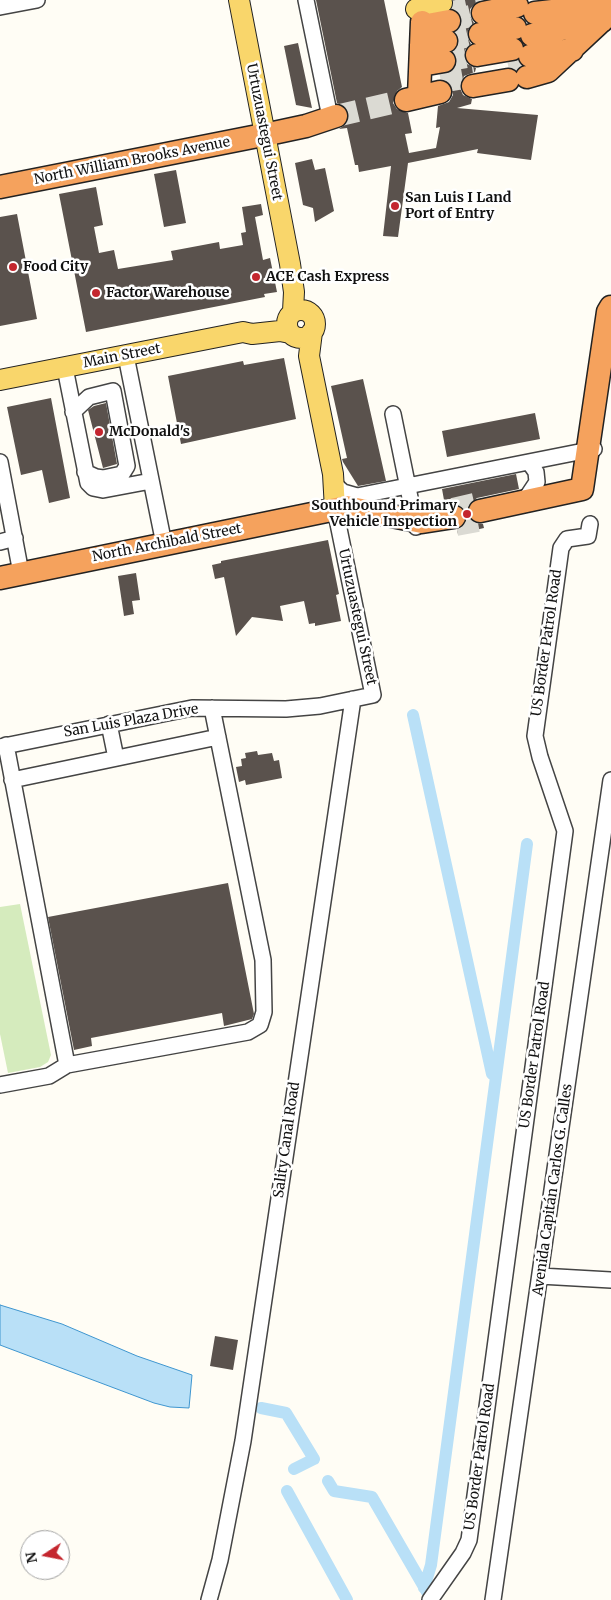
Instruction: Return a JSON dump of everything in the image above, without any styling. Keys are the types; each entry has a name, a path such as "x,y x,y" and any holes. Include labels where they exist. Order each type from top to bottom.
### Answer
{"highway":[{"path":"478,45 522,41 609,10"},
{"path":"522,41 609,10"},
{"path":"572,50 609,10"},
{"path":"522,41 572,50"},
{"path":"478,45 522,41 542,43 572,50"},
{"name":"North William Brooks Avenue","path":"0,187 264,135 306,126 333,116"},
{"path":"589,450 602,308 611,300"},
{"path":"589,450 608,312 611,307"},
{"path":"480,511 582,489 611,342"},
{"path":"342,508 426,522 454,517"},
{"name":"North Archibald Street","path":"11,575 342,508"}],"main road":[{"name":"Urtuzuastegui Street","path":"239,0 290,264 298,275 299,323 324,476 342,508"},
{"path":"478,45 522,41"},
{"name":"Urtuzuastegui Street","path":"299,323 309,356 333,482 342,508"},
{"name":"Main Street","path":"0,380 243,332 252,334 280,331 299,323"}],"street":[{"path":"0,7 37,0"},
{"path":"306,0 333,116"},
{"path":"126,356 164,544"},
{"path":"65,368 90,486 103,490 151,481"},
{"path":"74,412 89,397 132,387"},
{"path":"86,474 96,478 103,478 122,474 127,466 113,391"},
{"path":"393,414 414,520"},
{"path":"333,482 343,492 357,496 589,450"},
{"path":"0,462 11,575"},
{"path":"523,503 537,477 534,466 529,462"},
{"name":"Urtuzuastegui Street","path":"342,508 373,695 353,699"},
{"name":"US Border Patrol Road","path":"430,1600 463,1553 469,1540 565,831 540,757 535,736 537,716 561,548 567,538 588,536 590,524"},
{"name":"San Luis Plaza Drive","path":"3,746 192,708 286,709 320,706 353,699"},
{"name":"Sality Canal Road","path":"209,1600 220,1560 243,1441 353,699"},
{"path":"0,1082 50,1076 67,1065 248,1032 260,1025 264,1012 263,960 212,708"},
{"path":"109,724 116,758"},
{"path":"12,780 218,737"},
{"path":"3,746 12,780 67,1065"},
{"name":"Avenida Capitán Carlos G. Calles","path":"493,1600 611,780"},
{"path":"540,1276 611,1280"}],"green space":[{"path":"20,904 51,1055 48,1062 40,1067 8,1073 0,1034 0,907"}],"water":[{"path":"0,1305 62,1324 137,1356 192,1375 189,1408 170,1407 154,1403 0,1345"}],"building":[{"path":"316,0 384,0 402,87 397,91 393,103 397,109 408,113 412,133 405,134 409,153 436,148 440,127 436,128 438,106 449,102 453,95 450,83 442,79 442,75 452,71 456,65 457,58 453,52 458,46 459,39 455,32 461,26 462,19 459,12 452,8 453,0 479,0 470,9 470,16 474,23 468,30 467,37 471,44 465,50 464,57 467,64 476,68 475,72 464,76 460,88 463,95 472,99 471,104 457,108 538,115 531,160 477,153 478,149 408,163 398,237 383,236 391,166 359,172 358,165 355,165 347,128 339,129 346,124 349,112 344,106 337,103"},
{"path":"298,43 312,108 296,105 284,46"},
{"path":"312,159 315,170 325,168 334,211 315,222 313,208 303,205 295,163"},
{"path":"176,170 186,223 164,227 154,174"},
{"path":"96,187 103,225 94,227 99,253 114,250 118,269 173,260 171,251 219,242 220,249 243,245 241,233 246,232 242,207 261,204 263,215 255,217 263,260 270,258 277,292 264,294 265,297 86,332 59,194"},
{"name":"Food City","path":"17,214 37,319 0,326 0,217"},
{"path":"284,358 296,419 181,444 168,376 243,361 244,365"},
{"path":"363,379 386,481 358,486 342,459 347,458 331,386"},
{"path":"51,398 70,498 49,503 42,470 21,475 7,407"},
{"path":"106,403 117,464 103,468 88,410 94,406"},
{"path":"535,413 540,439 447,457 442,431"},
{"path":"516,474 519,489 477,498 468,507 467,513 470,519 476,523 483,524 484,528 458,534 457,530 466,522 467,514 459,505 452,504 451,499 444,500 442,489"},
{"path":"328,540 339,594 336,595 341,621 315,626 315,623 309,624 304,601 280,606 283,621 252,617 236,636 224,577 215,579 212,565 221,563 221,561"},
{"path":"136,573 140,600 132,601 134,614 124,616 118,576"},
{"path":"257,751 258,755 272,753 274,761 279,760 282,778 246,785 245,780 239,782 236,767 242,766 241,759 246,758 245,753"},
{"path":"228,883 254,1014 252,1019 224,1026 222,1013 91,1038 92,1046 74,1050 48,917"},
{"path":"215,1336 238,1340 233,1370 210,1366"}],"waterway":[{"path":"413,715 492,1074"},
{"path":"424,1588 431,1565 527,844"},
{"path":"261,1408 286,1413 314,1459 294,1469"},
{"path":"328,1481 334,1491 372,1497 427,1592"},
{"path":"287,1491 347,1600"}],"tunnel":[{"path":"447,12 481,5"},
{"path":"449,21 483,13"},
{"path":"446,41 480,34"},
{"path":"444,61 477,55"},
{"path":"509,70 529,66"},
{"path":"441,82 475,76"},
{"path":"336,116 405,100"},
{"path":"453,509 479,503"},
{"path":"456,525 482,520"}],"place":[{"name":"San Luis I Land Port of Entry","path":"395,206"},
{"name":"Food City","path":"13,267"},
{"name":"ACE Cash Express","path":"256,277"},
{"name":"Factor Warehouse","path":"96,293"},
{"name":"McDonald's","path":"99,432"},
{"name":"Southbound Primary Vehicle Inspection","path":"467,514"}]}
